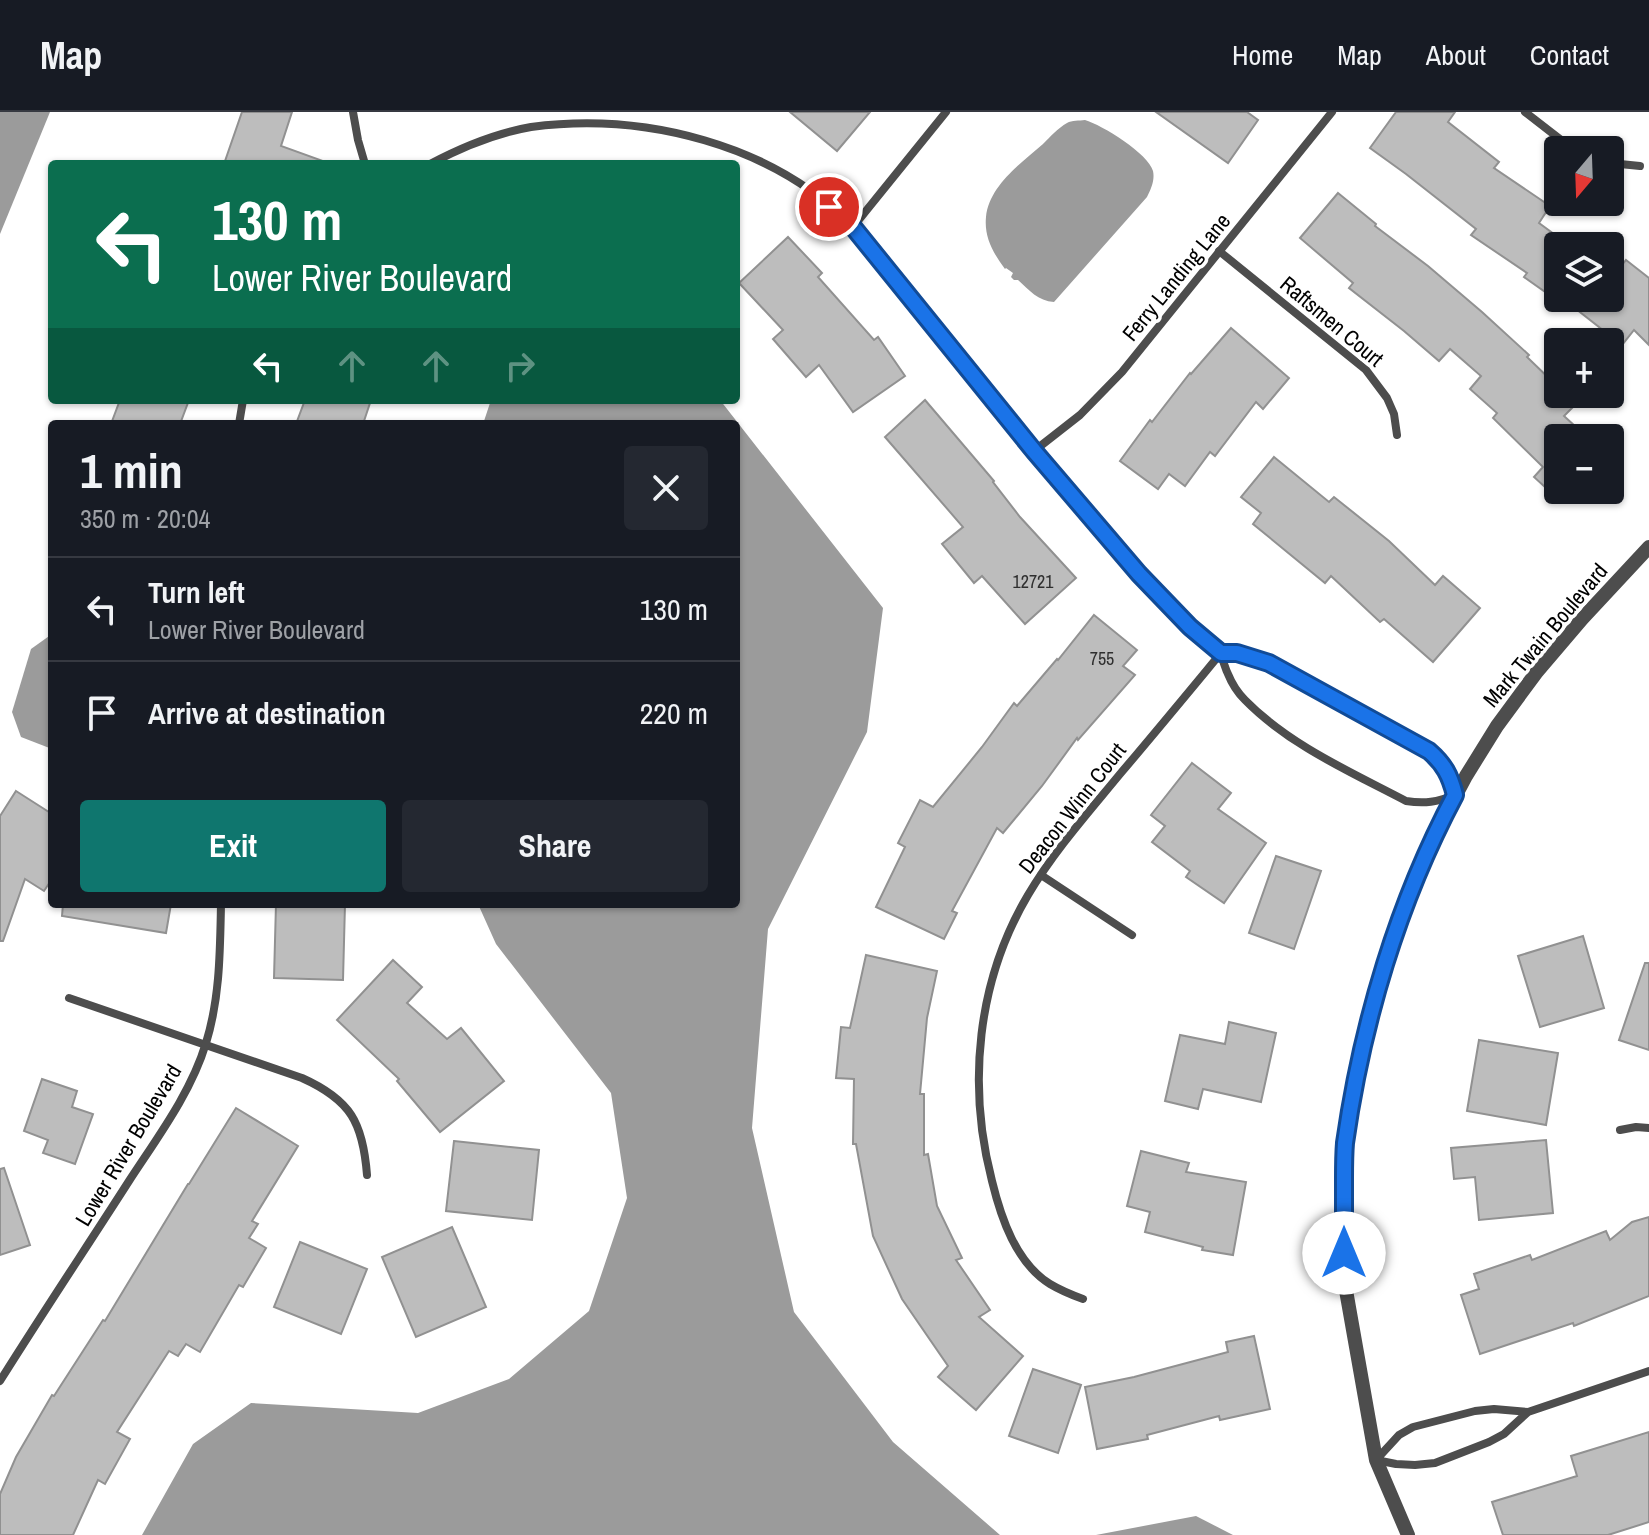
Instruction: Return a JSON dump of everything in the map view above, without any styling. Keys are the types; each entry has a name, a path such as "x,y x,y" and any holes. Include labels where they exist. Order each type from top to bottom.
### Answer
{"street":[{"path":"353,112 364,160"},
{"path":"853,227 946,112"},
{"name":"Ferry Landing Lane","path":"1034,451 1058,435 1112,383 1332,112"},
{"path":"1525,112 1554,136"},
{"path":"438,160 470,144 531,127 594,121 661,128 722,144 779,170 853,227 1034,451 1165,603 1221,653 1233,686 1245,701 1312,750 1406,801 1423,804 1439,802 1455,795 1451,778 1442,762 1429,751 1269,663 1237,653 1221,653"},
{"path":"1624,164 1640,166"},
{"name":"Raftsmen Court","path":"1219,251 1366,370 1387,398 1394,414 1397,435"},
{"name":"Mark Twain Boulevard","path":"1408,1535 1376,1460 1344,1279 1345,1146 1363,1046 1387,959 1420,867 1455,795 1478,755 1536,673 1649,547"},
{"name":"Deacon Winn Court","path":"1083,1299 1048,1283 1031,1268 1000,1210 987,1163 979,1096 985,1008 1006,939 1041,875 1091,809 1221,653"},
{"path":"1041,875 1132,935"},
{"name":"Lower River Boulevard","path":"0,1381 176,1107 206,1045 219,982 221,908"},
{"path":"69,998 302,1078 335,1095 357,1122 367,1175"},
{"path":"1620,1130 1649,1128"},
{"path":"1376,1460 1399,1435 1413,1427 1475,1411 1528,1412 1649,1371"},
{"path":"1376,1460 1415,1465 1435,1463 1504,1434 1528,1412"}],"shaded area":[{"path":"0,112 50,112 0,234"},
{"path":"1085,120 1113,134 1143,157 1153,171 1153,181 1147,197 1054,302 1043,300 1014,280 1011,277 1013,273 1005,269 997,257 986,231 988,206 1000,185 1016,167 1064,125"},
{"path":"490,404 723,404 736,420 484,420"},
{"path":"740,426 883,608 867,732 768,929 752,1128 794,1312 893,1442 1000,1535 142,1535 193,1444 251,1403 418,1413 509,1379 589,1311 627,1198 611,1093 496,944 480,908 740,908"},
{"path":"48,637 48,747 21,737 12,712 31,649"},
{"path":"1196,1516 1233,1535 1096,1535"}],"building":[{"path":"242,112 292,112 281,146 320,160 225,160"},
{"path":"790,112 870,112 837,151"},
{"path":"1156,112 1247,112 1258,120 1228,163"},
{"path":"1396,112 1455,112 1448,122 1499,162 1494,168 1544,202 1544,215 1539,223 1551,232 1544,232 1544,291 1524,277 1527,273 1471,235 1476,229 1370,148"},
{"path":"1338,193 1428,266 1529,355 1527,357 1544,373 1544,408 1572,408 1564,416 1573,424 1544,424 1544,486 1534,477 1543,467 1493,418 1497,413 1470,389 1481,376 1450,349 1439,361 1349,288 1353,283 1300,238"},
{"path":"788,237 822,273 818,277 874,340 878,337 905,376 853,412 819,365 806,377 773,339 783,330 740,282"},
{"path":"1626,260 1649,278 1649,345 1634,330 1624,342 1624,328 1600,328 1580,312 1624,312"},
{"path":"1231,328 1289,378 1263,409 1256,402 1215,456 1210,452 1185,486 1169,474 1158,489 1120,461 1150,420 1152,422 1190,373"},
{"path":"925,400 994,481 1020,517 1076,578 1025,624 982,576 974,583 942,544 963,527 885,437"},
{"path":"118,404 188,404 182,420 112,420"},
{"path":"304,404 370,404 364,420 298,420"},
{"path":"1274,457 1329,502 1334,497 1389,541 1435,585 1443,576 1480,608 1433,662 1384,619 1380,622 1331,576 1325,583 1253,524 1261,513 1241,497"},
{"path":"1094,615 1137,650 1123,666 1135,675 1077,738 1003,833 997,828 952,911 957,913 944,939 876,907 905,847 898,843 920,800 933,807 1014,703 1017,706"},
{"path":"1192,763 1231,793 1218,809 1266,843 1224,903 1186,877 1190,871 1152,842 1165,826 1151,815"},
{"path":"16,791 48,811 48,885 44,891 25,879 3,941 0,941 0,816"},
{"path":"1276,856 1321,871 1294,949 1249,933"},
{"path":"63,908 170,908 166,933 62,916"},
{"path":"276,908 345,908 343,980 274,978"},
{"path":"1583,936 1604,1008 1540,1027 1518,956"},
{"path":"866,955 937,971 927,1018 920,1094 924,1094 924,1155 928,1154 937,1206 962,1258 956,1260 990,1310 979,1317 1023,1356 976,1410 938,1377 948,1366 902,1299 873,1236 856,1144 853,1144 854,1079 836,1078 841,1027 850,1028"},
{"path":"393,960 422,987 407,1003 447,1039 461,1028 504,1081 440,1132 397,1081 399,1079 337,1020"},
{"path":"1645,963 1649,963 1649,1050 1619,1040"},
{"path":"1229,1022 1276,1033 1261,1102 1203,1089 1198,1109 1165,1101 1180,1035 1225,1044"},
{"path":"1479,1040 1558,1053 1546,1125 1467,1111"},
{"path":"42,1079 77,1091 72,1107 93,1114 75,1164 43,1153 48,1140 24,1131"},
{"path":"236,1108 298,1146 252,1221 258,1224 249,1238 266,1248 243,1287 239,1285 200,1352 186,1344 178,1356 169,1351 117,1432 130,1439 105,1484 98,1480 73,1535 0,1535 0,1494 16,1457 52,1395 105,1321"},
{"path":"1546,1140 1553,1213 1479,1220 1475,1177 1454,1179 1451,1148"},
{"path":"454,1141 539,1150 532,1220 446,1211"},
{"path":"1141,1151 1189,1163 1186,1172 1246,1182 1233,1255 1202,1250 1203,1247 1145,1232 1150,1212 1127,1206"},
{"path":"4,1168 30,1245 0,1255 0,1169"},
{"path":"1649,1217 1649,1296 1574,1326 1573,1323 1480,1354 1461,1295 1479,1289 1474,1274 1530,1255 1532,1260 1606,1231 1610,1240 1632,1222"},
{"path":"452,1227 486,1307 416,1337 382,1257"},
{"path":"300,1242 367,1269 341,1334 274,1307"},
{"path":"1254,1336 1270,1409 1220,1420 1219,1416 1147,1435 1148,1439 1097,1449 1085,1387 1228,1352 1226,1342"},
{"path":"1033,1369 1081,1385 1058,1453 1009,1436"},
{"path":"1649,1432 1649,1522 1608,1535 1503,1535 1492,1502 1577,1476 1571,1456"}],"route":[{"path":"829,207 853,227 1034,451 1139,574 1190,627 1221,653 1237,653 1269,663 1429,751 1442,762 1451,778 1455,795 1431,842 1410,894 1387,959 1363,1046 1345,1146 1344,1253"}]}
